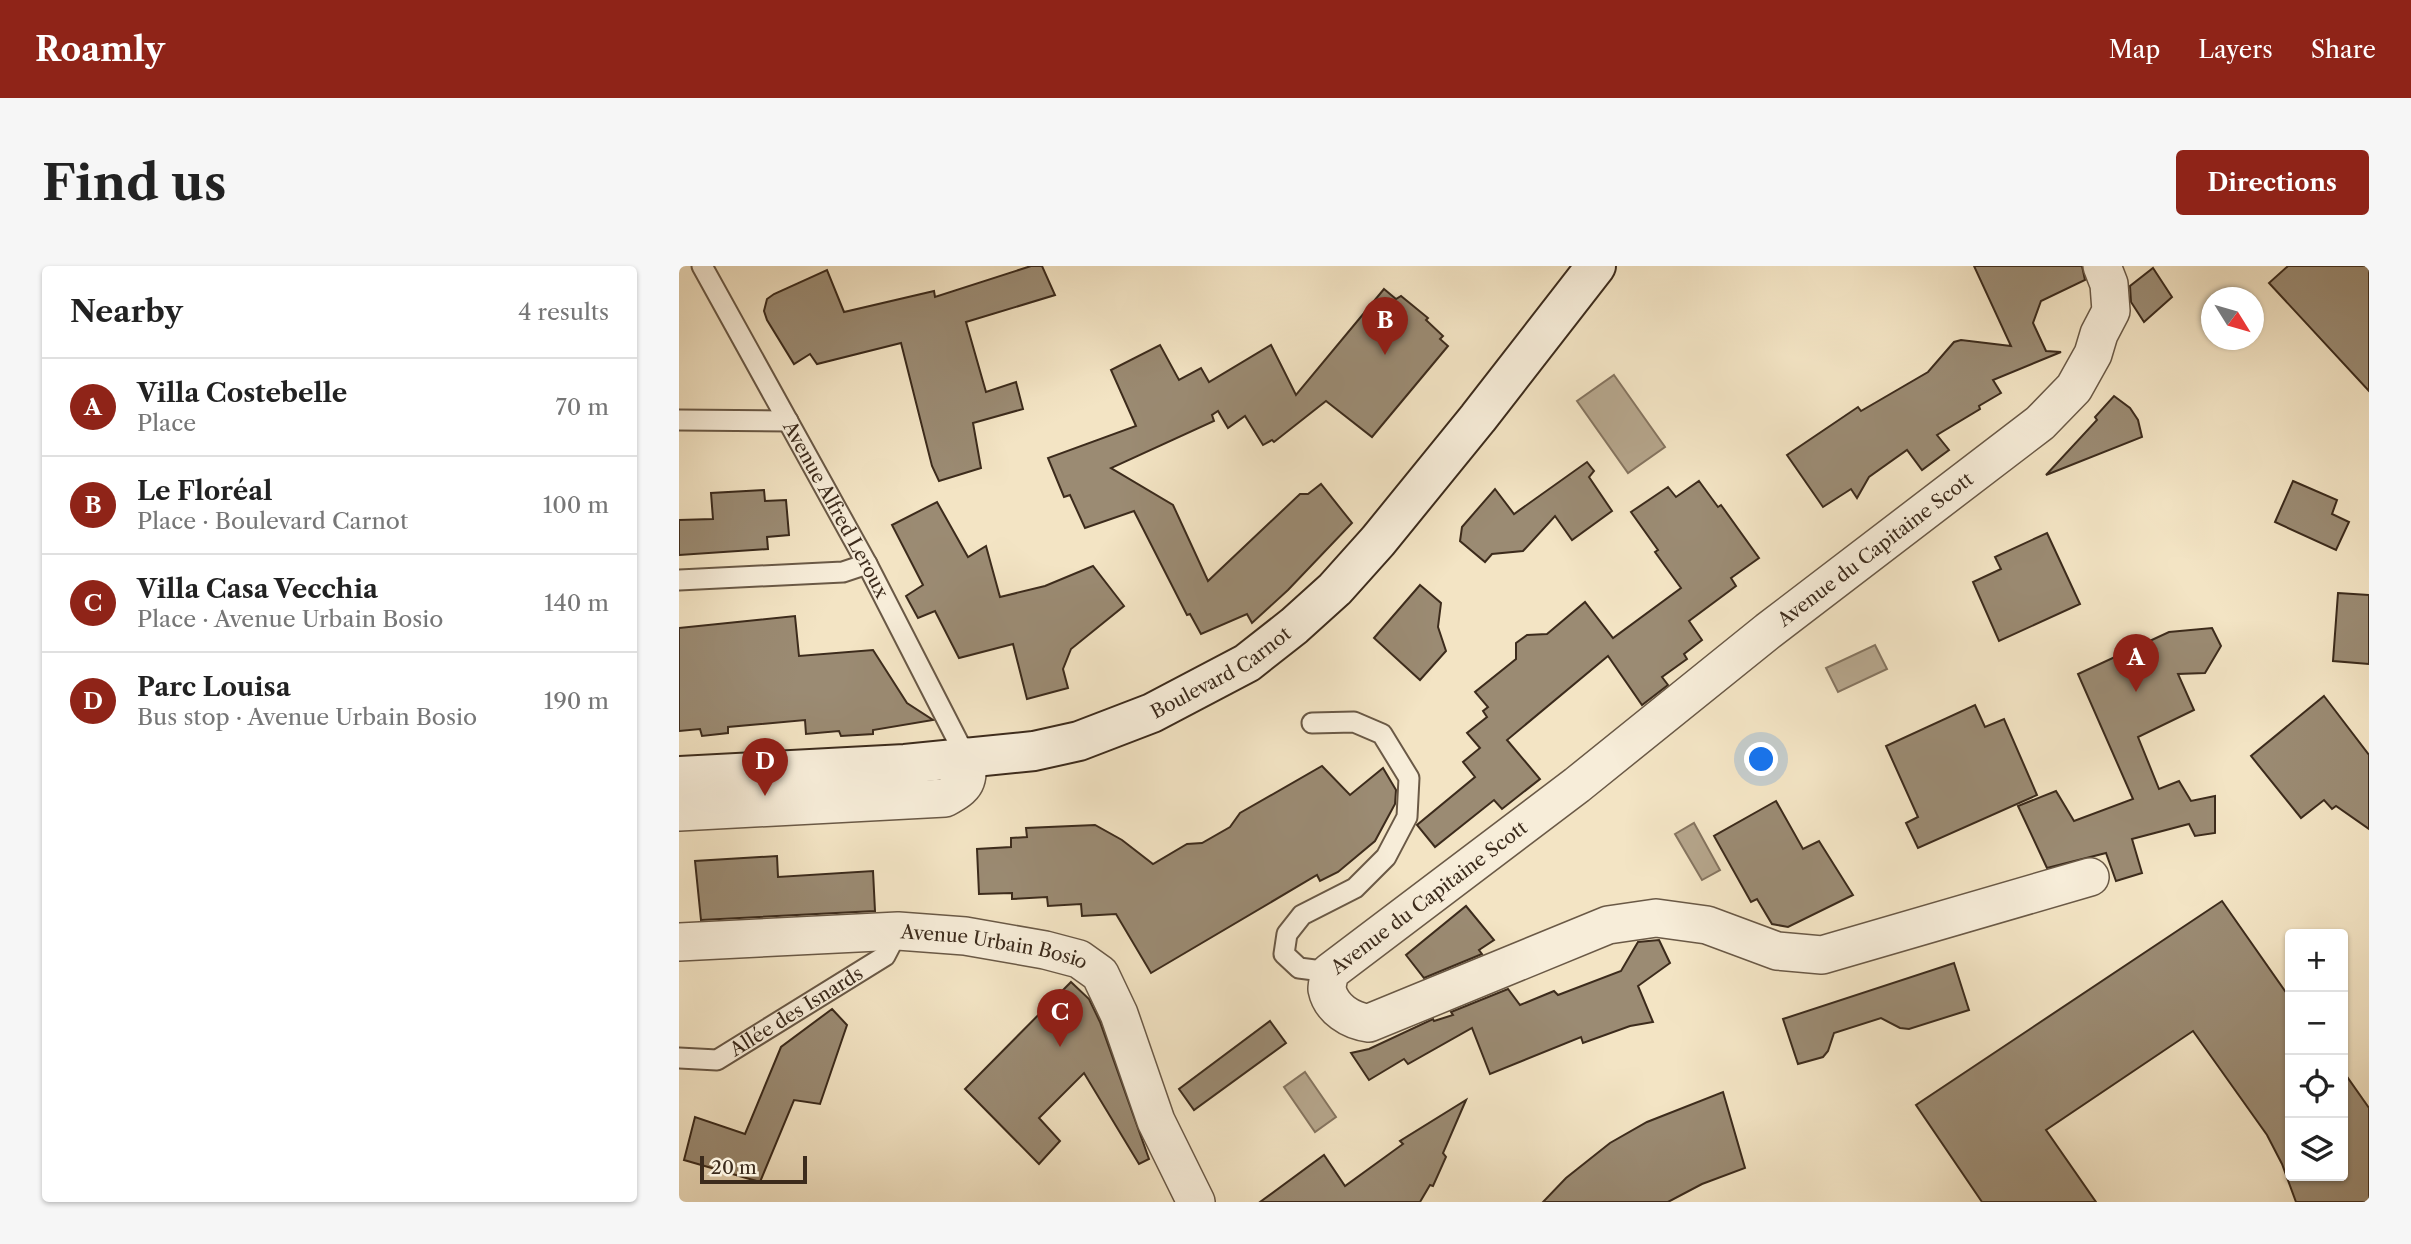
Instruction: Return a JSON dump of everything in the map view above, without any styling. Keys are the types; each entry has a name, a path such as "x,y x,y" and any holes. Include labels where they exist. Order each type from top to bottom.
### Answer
{"main road":[{"name":"Boulevard Carnot","path":"679,776 905,764 1034,751 1079,741 1151,713 1247,663 1335,589 1378,541 1478,418 1593,267"}],"street":[{"name":"Avenue du Capitaine Scott","path":"2090,877 1822,955 1777,951 1707,925 1656,918 1608,925 1369,1023 1356,1022 1345,1016 1327,988 1331,972 1577,785 1768,631 2040,423 2074,388 2093,354 2099,334 2111,311 2109,284 2102,266"},
{"path":"679,812 945,798 962,789 968,775 966,757"},
{"name":"Avenue Urbain Bosio","path":"679,942 898,931 965,936 1079,959 1100,974 1119,1014 1156,1121 1196,1202"}],"lane":[{"name":"Avenue Alfred Leroux","path":"702,266 867,564 966,757"},
{"path":"679,421 788,421"},
{"path":"679,580 843,572 867,564"},
{"path":"1312,723 1354,722 1382,734 1409,778 1407,817 1386,857 1355,888 1302,915 1287,934 1284,954 1299,968 1331,972"},
{"name":"Allée des Isnards","path":"679,1058 717,1060 885,956 898,931"}],"shaded area":[{"path":"1614,375 1665,447 1628,473 1577,401"},
{"path":"1875,645 1887,669 1838,692 1826,668"},
{"path":"1694,823 1720,870 1702,880 1675,834"},
{"path":"1305,1072 1336,1117 1315,1132 1284,1087"}],"building":[{"path":"1031,266 1042,266 1055,295 966,322 986,392 1016,382 1023,409 973,423 981,468 939,481 932,466 901,343 817,364 810,354 794,364 764,311 767,299 774,294 827,270 844,312 934,291 935,297"},
{"path":"1974,266 2082,266 2085,280 2041,301 2033,323 2046,351 2061,352 1993,380 2001,393 1937,435 1949,450 1922,470 1907,450 1869,477 1857,498 1851,489 1823,507 1787,455 1858,407 1861,411 1928,372 1954,342 1961,340 2011,346"},
{"path":"2288,266 2369,266 2369,391 2269,283"},
{"path":"2153,268 2172,297 2144,322 2131,302 2130,286"},
{"path":"1384,289 1396,299 1401,296 1428,318 1426,320 1443,336 1440,339 1448,346 1372,437 1326,401 1274,442 1272,440 1263,445 1245,416 1228,428 1218,411 1212,415 1214,421 1111,468 1173,505 1208,581 1300,494 1308,494 1321,484 1352,523 1288,590 1252,623 1247,614 1201,634 1190,614 1187,615 1134,511 1085,528 1070,495 1064,497 1048,458 1136,426 1111,370 1160,345 1179,380 1201,368 1209,382 1271,345 1296,395"},
{"path":"2114,396 2130,408 2138,420 2142,437 2046,475 2097,420 2095,417"},
{"path":"1587,462 1594,471 1589,477 1612,511 1572,540 1555,516 1523,551 1492,554 1485,562 1460,541 1462,527 1495,489 1514,514"},
{"path":"1699,481 1718,507 1721,505 1759,558 1731,578 1736,586 1689,621 1702,640 1684,654 1687,659 1662,677 1668,685 1642,705 1608,656 1507,740 1540,779 1502,809 1494,800 1435,847 1417,825 1475,777 1463,762 1480,748 1467,733 1487,717 1483,711 1488,707 1475,692 1516,659 1516,643 1527,635 1547,634 1585,602 1613,638 1681,588 1631,512 1668,487 1676,497"},
{"path":"2293,481 2337,500 2332,514 2349,522 2336,550 2275,522"},
{"path":"764,490 765,501 786,500 789,535 767,537 768,549 679,555 679,520 713,519 711,493"},
{"path":"937,502 968,557 986,546 1000,597 1045,586 1093,566 1124,606 1071,649 1063,669 1068,688 1027,699 1013,644 959,658 935,611 918,618 906,596 923,585 892,525"},
{"path":"2047,533 2080,604 1999,641 1973,582 2001,569 1995,557"},
{"path":"1420,585 1441,603 1438,627 1446,651 1420,680 1374,638"},
{"path":"2338,593 2369,595 2369,664 2333,661"},
{"path":"795,616 799,656 873,650 907,703 933,720 873,730 873,734 841,736 839,731 806,734 805,720 728,727 728,733 702,736 700,729 679,731 679,628"},
{"path":"2212,628 2221,646 2205,673 2178,674 2194,710 2138,737 2159,789 2179,781 2191,801 2215,796 2215,833 2195,836 2189,824 2132,839 2142,873 2116,881 2106,853 2047,868 2018,806 2056,791 2074,821 2133,799 2078,674 2169,632"},
{"path":"2324,696 2369,755 2369,829 2336,806 2332,809 2324,800 2301,818 2251,756"},
{"path":"1975,705 1985,727 2004,719 2037,795 1918,848 1906,823 1918,817 1886,746"},
{"path":"1322,766 1350,795 1383,768 1396,790 1395,804 1375,841 1338,872 1320,881 1317,875 1151,973 1116,914 1082,916 1081,904 1048,906 1047,897 1012,899 1012,893 979,894 977,849 1011,847 1011,838 1027,837 1026,828 1095,825 1122,840 1153,864 1187,844 1202,843 1230,827 1240,813"},
{"path":"1776,801 1803,849 1819,841 1853,895 1788,927 1772,924 1757,899 1751,902 1714,836"},
{"path":"777,856 778,877 873,871 875,911 701,920 695,861"},
{"path":"2222,901 2285,991 2285,1172 2267,1135 2193,1031 2046,1130 2096,1202 1982,1202 1916,1105"},
{"path":"1466,906 1494,940 1479,950 1482,954 1424,978 1406,955"},
{"path":"1659,940 1670,963 1638,986 1653,1022 1630,1026 1583,1043 1581,1037 1490,1074 1472,1028 1408,1064 1404,1059 1369,1080 1351,1053 1369,1049 1433,1019 1434,1021 1453,1015 1451,1012 1508,989 1520,1005 1554,991 1558,995 1621,971 1638,942"},
{"path":"1954,963 1969,1010 1909,1029 1900,1028 1881,1018 1834,1033 1823,1057 1798,1064 1783,1019"},
{"path":"1071,982 1089,999 1100,1022 1149,1159 1139,1164 1084,1073 1039,1118 1060,1141 1039,1164 965,1089"},
{"path":"832,1009 847,1025 820,1104 794,1100 760,1182 684,1160 695,1117 745,1134 781,1047"},
{"path":"1270,1021 1286,1043 1194,1110 1179,1089"},
{"path":"2348,1078 2369,1108 2369,1202 2296,1202 2288,1181 2348,1181"},
{"path":"1723,1092 1745,1168 1702,1184 1668,1202 1543,1202 1566,1178 1610,1143 1647,1122"},
{"path":"1466,1100 1443,1153 1446,1157 1433,1186 1430,1185 1420,1202 1260,1202 1324,1155 1345,1186 1403,1144 1400,1141"}],"place":[{"name":"Le Floréal","path":"1385,355"},
{"name":"Villa Costebelle","path":"2136,692"},
{"name":"Parc Louisa","path":"765,796"},
{"name":"Villa Casa Vecchia","path":"1060,1047"}]}
